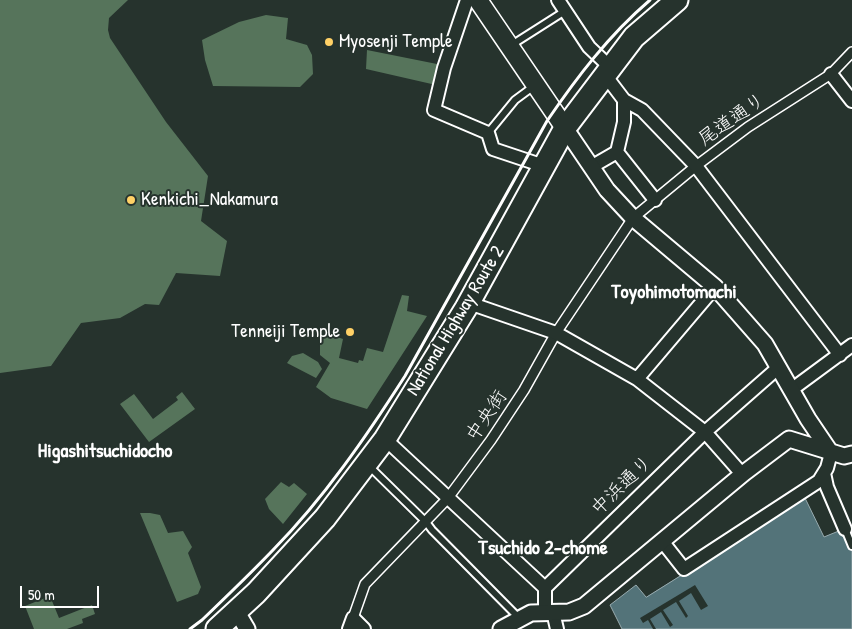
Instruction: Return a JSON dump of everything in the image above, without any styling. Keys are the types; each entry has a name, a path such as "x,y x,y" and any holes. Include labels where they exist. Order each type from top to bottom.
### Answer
{"highway":[{"name":"National Highway Route 2","path":"217,629 242,620 367,464 442,349 565,128 634,38 677,0"}],"main road":[{"path":"478,0 565,128"}],"street":[{"path":"467,0 444,68 434,110 488,133 493,149 544,166"},
{"path":"562,5 589,47 608,71 624,100 624,122 617,152 591,167"},
{"name":"尾道通り","path":"633,218 696,166 748,127 831,74 852,52"},
{"path":"831,74 852,101"},
{"path":"624,100 642,110 696,166 840,355"},
{"path":"565,128 607,190 633,218 715,287 765,344 808,419 831,453 827,468 819,481 684,569 662,541"},
{"path":"617,152 655,200"},
{"name":"中央街","path":"351,624 364,584 448,498 492,440 524,390 556,332 633,218"},
{"path":"637,379 715,287"},
{"path":"469,303 556,332 637,379 705,432 742,474"},
{"path":"791,390 852,345"},
{"name":"中浜通り","path":"545,588 705,432 779,367"},
{"path":"502,629 531,613 569,612 584,606 742,474 789,439 808,419"},
{"path":"385,439 545,588 549,612 557,629"},
{"path":"789,439 831,453 844,456 852,454"},
{"path":"824,473 827,488 845,529"},
{"path":"351,624 364,629"}],"lane":[{"path":"509,47 562,5"},
{"path":"488,133 515,100 535,85"},
{"path":"367,464 519,618"},
{"path":"845,529 852,546"}],"green space":[{"path":"0,0 128,0 109,18 108,30 110,38 166,122 208,176 201,221 227,241 220,276 176,273 159,305 145,304 120,318 81,323 51,366 0,373"},
{"path":"266,15 288,18 286,39 307,45 312,55 313,74 300,87 213,86 205,60 202,40 239,22"},
{"path":"367,50 442,65 436,85 366,69"},
{"path":"402,295 409,296 407,311 427,316 367,409 331,398 316,387 330,363 320,355 320,331 343,339 339,358 358,363 359,360 363,361 367,348 383,352"},
{"path":"303,353 318,362 322,369 316,378 287,363 292,356"},
{"path":"182,392 195,409 149,442 120,404 134,394 153,419 178,400 176,397"},
{"path":"281,482 289,487 294,483 307,494 283,524 269,509 265,499"},
{"path":"140,513 160,515 168,533 183,531 192,547 188,553 201,587 198,594 177,602"},
{"path":"50,596 59,618 92,605 95,614 82,619 83,623 67,629 34,629 25,606"}],"water":[{"path":"805,498 824,537 851,526 852,528 852,629 622,629 610,605 636,585 646,597"}],"pier":[{"path":"695,585 708,606 701,610 691,593 679,601 688,616 686,618 676,602 663,610 673,625 670,627 661,612 650,619 656,629 653,629 648,620 643,623 640,618"}],"railway":[{"path":"190,629 247,577 292,530 344,466 405,376 547,121 594,57 621,27 650,0"}],"place":[{"name":"Myosenji Temple","path":"329,42"},
{"name":"Kenkichi_Nakamura","path":"131,200"},
{"name":"Tenneiji Temple","path":"350,332"}],"district":[{"name":"Toyohimotomachi","path":"674,293"},
{"name":"Higashitsuchidocho","path":"105,452"},
{"name":"Tsuchido 2-chome","path":"543,549"}]}
